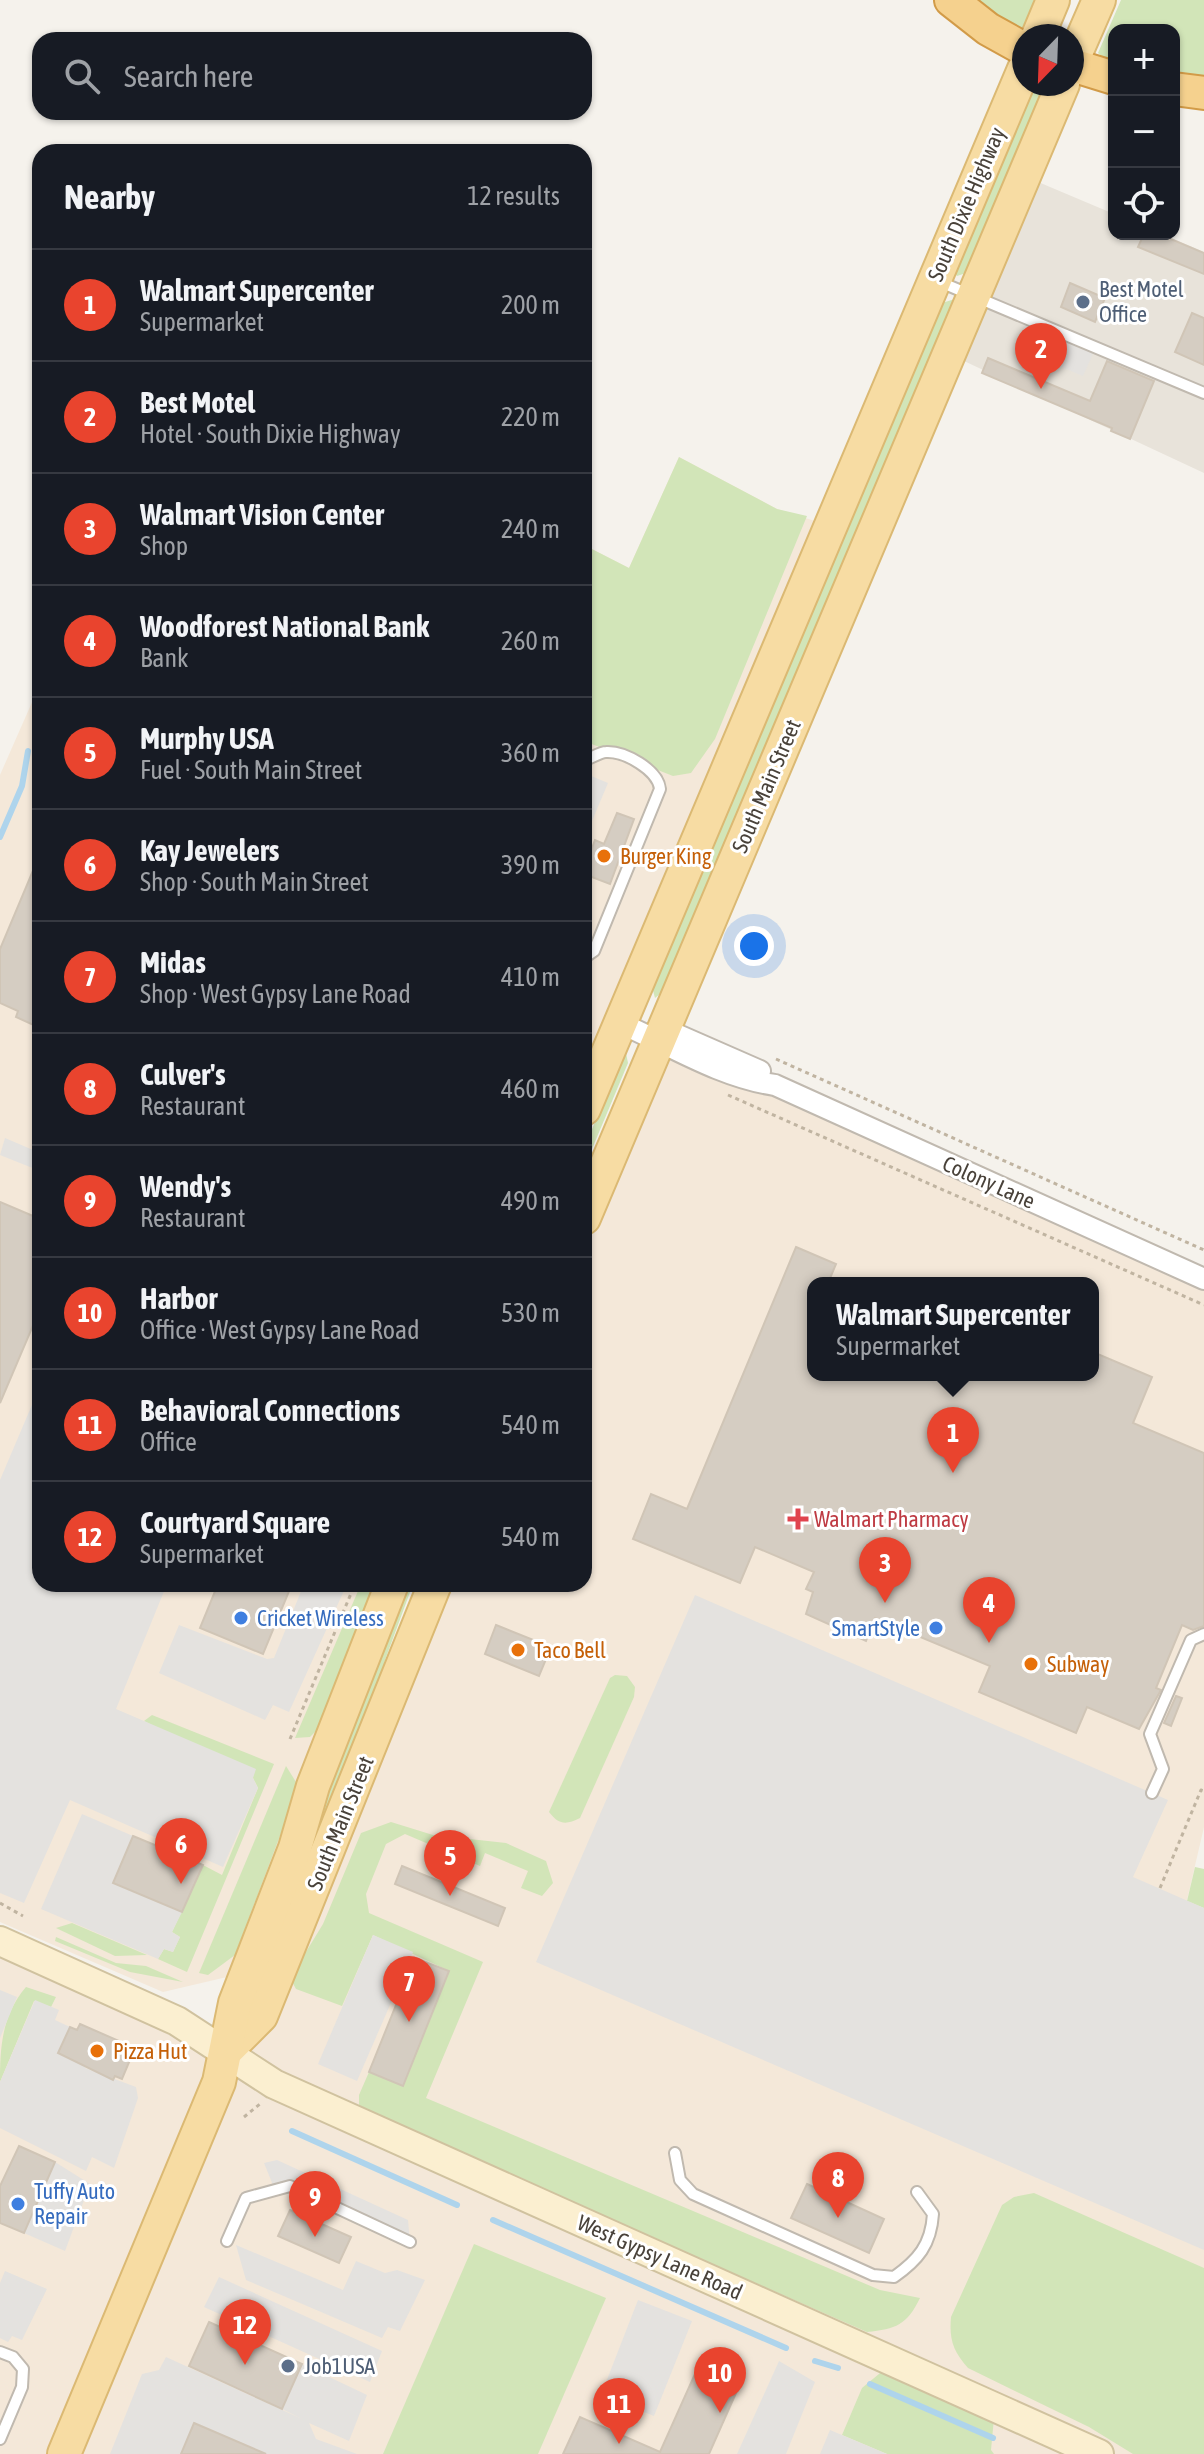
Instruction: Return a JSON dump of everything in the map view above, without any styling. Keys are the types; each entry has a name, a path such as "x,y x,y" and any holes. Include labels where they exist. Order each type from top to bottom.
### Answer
{"highway":[{"path":"951,0 988,29 1012,42"},
{"path":"1084,68 1108,76"},
{"path":"1180,90 1204,93"}],"main road":[{"path":"1043,24 1053,0"},
{"path":"1084,36 1099,0"},
{"name":"South Dixie Highway","path":"908,339 1013,96"},
{"name":"South Dixie Highway","path":"949,354 1058,96"},
{"name":"South Main Street","path":"592,1090 908,339"},
{"name":"South Main Street","path":"592,1199 949,354"},
{"name":"South Main Street","path":"64,2454 219,2082 235,2003 295,1848 313,1786 389,1592"},
{"name":"South Main Street","path":"227,2050 261,2016 432,1592"},
{"name":"West Gypsy Lane Road","path":"0,1941 177,2021 227,2050 274,2084 1099,2454"}],"street":[{"name":"Colony Lane","path":"620,1023 661,1034 753,1082 775,1085 1204,1279"}],"lane":[{"path":"935,279 1204,393"},
{"path":"592,758 607,752 653,770 659,779 660,789 592,952"},
{"path":"1152,1793 1163,1769 1150,1734 1191,1640 1204,1634"},
{"path":"675,2153 680,2180 693,2194 873,2275 894,2277 917,2260 932,2228 933,2214 917,2192"},
{"path":"227,2241 246,2198 290,2186 410,2242"},
{"path":"0,2352 13,2357 23,2369 22,2387 0,2439"}],"path":[{"path":"762,1053 1204,1250"},
{"path":"716,1090 1204,1305"},
{"path":"290,1739 352,1592"},
{"path":"1160,1888 1201,1790 1204,1791"},
{"path":"0,1903 23,1916"},
{"path":"244,2117 267,2100"}],"shaded area":[{"path":"1024,176 1108,211 1108,240 1176,240 1204,252 1204,473 949,354"},
{"path":"1028,318 1096,347 1083,376 1016,348"},
{"path":"679,457 777,509 818,522 592,1055 592,549 629,568"},
{"path":"32,702 32,1592 374,1592 227,1977 163,1992 0,1922 0,775"},
{"path":"592,776 608,783 592,821"},
{"path":"659,1040 1204,1279 1204,1827 1187,1900 1204,1908 1204,2454 0,2454 0,1941 227,2050 431,1592 592,1592 592,1199"},
{"path":"5,1138 32,1150 32,1168 0,1155"},
{"path":"32,1405 32,1592 164,1592 116,1709 256,1769 253,1778 258,1788 223,1867 70,1800 24,1903 0,1893 0,1480"},
{"path":"301,1592 343,1592 289,1712 273,1705 265,1720 159,1673 179,1625 267,1659 274,1658"},
{"path":"695,1595 1168,1800 1133,1877 1204,1908 1204,2250 536,1962"},
{"path":"82,1814 133,1836 113,1883 182,1912 172,1932 180,1937 173,1952 164,1949 158,1959 41,1909"},
{"path":"373,1935 413,1952 357,2081 318,2064"},
{"path":"0,1990 17,1997 0,2038"},
{"path":"35,2000 59,2010 55,2020 70,2027 58,2052 86,2065 85,2068 136,2087 138,2098 114,2168 92,2157 86,2171 0,2128 0,2082"},
{"path":"277,2160 408,2220 410,2242 290,2186 275,2190 264,2163"},
{"path":"55,2162 90,2184 65,2251 24,2233"},
{"path":"236,2245 343,2290 356,2261 385,2273 397,2270 425,2280 400,2331 388,2327 382,2338 246,2280"},
{"path":"5,2271 47,2289 22,2340 12,2336 8,2342 0,2338 0,2283"},
{"path":"219,2277 382,2351 370,2382 204,2307"},
{"path":"638,2300 692,2321 654,2416 601,2395"},
{"path":"166,2357 302,2419 282,2409 302,2364 367,2395 349,2441 309,2423 316,2439 357,2454 110,2454 142,2374 159,2370"},
{"path":"779,2361 815,2382 786,2454 737,2454"},
{"path":"830,2430 887,2454 820,2454"}],"green space":[{"path":"972,0 1034,0 1025,24 1012,26 1002,23"},
{"path":"1121,0 1204,0 1204,81 1180,77 1180,24 1111,24"},
{"path":"1108,30 1108,62 1098,53"},
{"path":"1026,96 1042,96 966,273 957,276 951,269"},
{"path":"958,298 664,991 655,998 652,987 942,303"},
{"path":"679,457 777,509 807,516 715,739 691,773 673,776 592,744 592,549 629,568"},
{"path":"626,1053 628,1063 592,1149 592,1129"},
{"path":"358,1592 379,1592 326,1721 310,1737 295,1738"},
{"path":"403,1592 410,1592 385,1660 373,1713 299,1883 326,1791"},
{"path":"627,1676 635,1687 634,1697 580,1818 567,1823 560,1821 549,1812 610,1678"},
{"path":"152,1715 274,1764 187,1972 158,1959 164,1949 173,1952 180,1937 172,1932 203,1865 222,1875 258,1788 253,1778 144,1721"},
{"path":"286,1766 296,1782 295,1796 235,1955 208,1975 199,1973"},
{"path":"391,1822 433,1835 506,1843 546,1861 553,1883 542,1896 521,1888 528,1871 485,1853 480,1866 405,1834 386,1844 366,1894 369,1913 483,1962 426,2098 880,2290 920,2298 905,2320 893,2327 867,2332 359,2109 359,2095 369,2072 402,2085 449,1971 373,1935 342,2006 296,1989 290,1978 323,1924 361,1833"},
{"path":"1195,1867 1204,1869 1204,1908 1187,1901"},
{"path":"72,1923 147,1955 115,1956 56,1928"},
{"path":"56,1937 116,1963 146,1966 183,1982 130,1972 55,1941"},
{"path":"26,1987 56,1997 51,2007 34,2001 0,2082 7,2020"},
{"path":"1034,2193 1204,2268 1204,2454 1133,2454 1089,2427 968,2368 959,2356 953,2344 951,2317 1002,2205 1014,2197"},
{"path":"474,2244 606,2298 538,2454 383,2454"},
{"path":"885,2369 994,2418 991,2450 994,2454 887,2454 842,2435 862,2388"}],"building":[{"path":"1141,240 1173,240 1204,253 1204,274 1138,247"},
{"name":"Best Motel Office","path":"1070,283 1105,298 1095,322 1061,307"},
{"path":"1192,313 1204,318 1204,365 1175,352"},
{"path":"988,358 1090,401 1107,361 1154,381 1130,439 1111,431 1112,428 982,373"},
{"name":"Burger King","path":"617,813 634,819 610,884 592,877 592,848 595,840 604,844"},
{"path":"32,873 32,1024 16,1017 18,1011 0,1003 0,949"},
{"path":"0,1202 32,1216 32,1328 0,1403"},
{"path":"796,1247 836,1264 831,1277 807,1277 807,1381 1099,1381 1099,1355 1152,1377 1133,1423 1204,1453 1204,1626 1193,1630 1182,1625 1156,1688 1161,1690 1139,1729 1087,1707 1076,1733 979,1692 990,1666 875,1618 866,1641 806,1614 813,1592 806,1589 814,1572 755,1547 740,1583 633,1539 651,1494 687,1509"},
{"path":"215,1592 289,1592 263,1654 200,1628"},
{"name":"Taco Bell","path":"496,1625 551,1647 539,1676 485,1654"},
{"path":"1176,1696 1182,1698 1171,1726 1164,1723"},
{"path":"133,1836 203,1865 182,1912 113,1883"},
{"path":"402,1866 505,1908 498,1926 395,1884"},
{"path":"415,1958 449,1971 403,2086 369,2072"},
{"name":"Pizza Hut","path":"80,2024 135,2048 122,2079 115,2076 113,2080 58,2053 70,2027 77,2030"},
{"name":"Tuffy Auto Repair","path":"19,2146 55,2162 24,2233 0,2223 0,2186"},
{"path":"807,2184 884,2219 869,2253 791,2218"},
{"path":"290,2210 351,2237 339,2263 278,2236"},
{"path":"209,2322 302,2364 282,2409 189,2366"},
{"path":"703,2356 744,2375 709,2454 563,2454 580,2417 660,2452"},
{"path":"194,2423 266,2454 181,2454"}],"waterway":[{"path":"0,837 22,786 28,751"},
{"path":"292,2131 457,2205"},
{"path":"493,2220 786,2348"},
{"path":"815,2361 838,2368"},
{"path":"870,2384 993,2438"}],"place":[{"name":"Best Motel Office","path":"1083,302"},
{"name":"Best Motel","path":"1041,389"},
{"name":"Burger King","path":"604,856"},
{"name":"Walmart Supercenter","path":"953,1473"},
{"name":"Walmart Pharmacy","path":"798,1519"},
{"name":"Walmart Vision Center","path":"885,1603"},
{"name":"Cricket Wireless","path":"241,1618"},
{"name":"SmartStyle","path":"936,1628"},
{"name":"Woodforest National Bank","path":"989,1643"},
{"name":"Taco Bell","path":"518,1650"},
{"name":"Subway","path":"1031,1664"},
{"name":"Kay Jewelers","path":"181,1884"},
{"name":"Murphy USA","path":"450,1896"},
{"name":"Midas","path":"409,2022"},
{"name":"Pizza Hut","path":"97,2051"},
{"name":"Tuffy Auto Repair","path":"18,2204"},
{"name":"Culver's","path":"838,2218"},
{"name":"Wendy's","path":"315,2237"},
{"name":"Courtyard Square","path":"245,2365"},
{"name":"Job1USA","path":"288,2366"},
{"name":"Harbor","path":"720,2413"},
{"name":"Behavioral Connections","path":"619,2444"}]}
